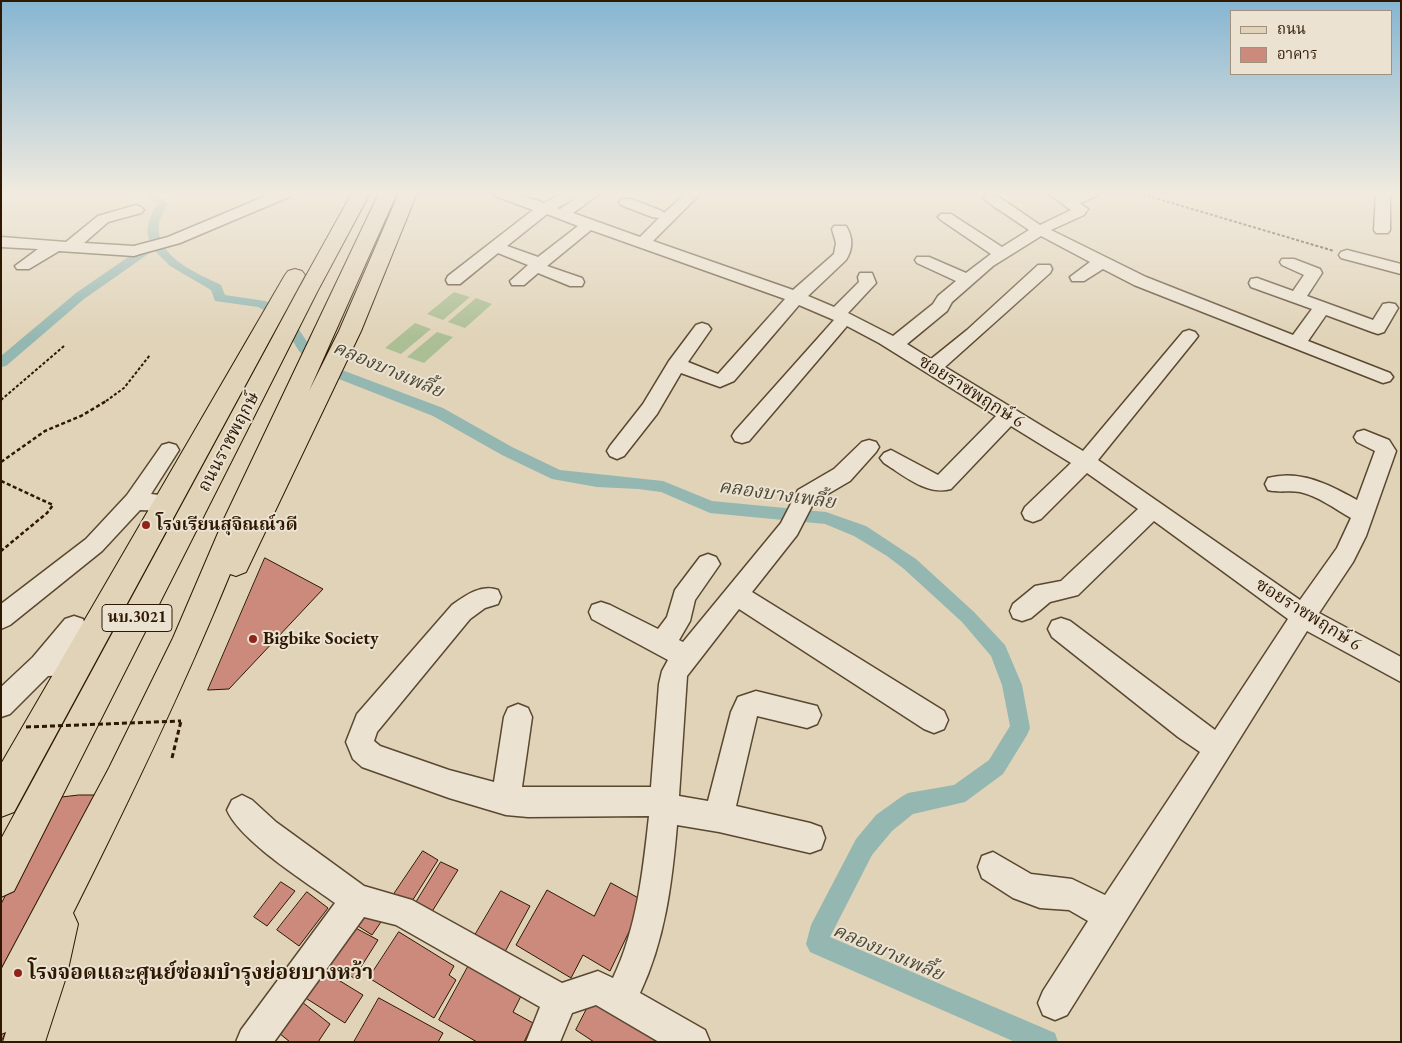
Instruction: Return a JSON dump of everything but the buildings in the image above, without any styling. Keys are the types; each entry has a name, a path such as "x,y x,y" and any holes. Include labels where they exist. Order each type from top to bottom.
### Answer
{"main road":[{"name":"ถนนราชพฤกษ์","path":"1,878 269,345 298,289 329,242"},
{"name":"ถนนราชพฤกษ์","path":"1,1013 121,780 187,641 238,519 366,242"},
{"name":"ถนนราชพฤกษ์","path":"187,641 238,561 350,331 388,242"},
{"name":"ถนนราชพฤกษ์","path":"298,289 303,260"},
{"name":"ถนนราชพฤกษ์","path":"1,799 75,663 168,503 269,345"},
{"name":"ถนนราชพฤกษ์","path":"24,1042 47,974 67,886"}],"street":[{"path":"1,242 134,251 168,242"},
{"path":"28,244 31,242"},
{"path":"23,266 68,242"},
{"path":"454,280 505,242"},
{"path":"518,281 534,264 565,242"},
{"name":"ซอยราชพฤกษ์ 6","path":"636,242 796,297 841,316 890,342 1084,462 1153,508 1303,616 1401,670"},
{"path":"676,365 720,381 724,379 796,297 844,251 843,242"},
{"path":"984,242 1001,253"},
{"path":"890,342 942,307 944,300 1001,253 1020,242"},
{"path":"1063,242 1140,281 1383,377"},
{"path":"496,247 576,282"},
{"path":"1348,255 1401,269"},
{"path":"923,260 968,280"},
{"path":"1078,277 1102,262"},
{"path":"1288,262 1314,272 1297,298"},
{"path":"932,368 973,334 1044,269"},
{"path":"742,436 868,282 866,277"},
{"path":"1257,283 1378,328 1388,308"},
{"path":"1297,343 1322,307"},
{"path":"617,451 650,409 676,365 702,329"},
{"path":"1033,513 1084,462 1189,336"},
{"path":"892,458 938,484 943,483 1009,415"},
{"path":"1055,1003 1303,616 1345,555 1363,514 1386,451 1382,445 1364,436"},
{"path":"620,1000 641,949 656,878 672,684 675,671 737,595 798,513 809,494 842,476 869,447"},
{"path":"1,618 94,545 135,501 169,450"},
{"path":"1276,484 1285,481 1305,485 1363,514"},
{"path":"135,501 168,503"},
{"path":"1022,611 1044,593 1068,588 1153,508"},
{"path":"662,643 678,622 684,597 708,564"},
{"path":"737,595 934,720"},
{"path":"488,597 477,601 461,612 367,723 359,744 362,750 372,758 506,800 663,805 810,838"},
{"path":"601,612 686,656"},
{"path":"1,705 42,665 74,627"},
{"path":"1061,629 1188,728 1219,749"},
{"path":"42,665 75,663"},
{"path":"719,817 747,706 756,703 807,715"},
{"path":"506,800 518,717"},
{"path":"242,810 266,833 357,900 400,911 560,1000 598,988 694,1042"},
{"path":"993,867 1024,886 1040,892 1072,896 1087,901 1110,915"},
{"path":"253,1042 357,900"},
{"path":"543,1042 560,1000"}],"path":[{"path":"1303,242 1348,255"},
{"path":"1,400 64,346"},
{"path":"1,462 45,431 81,416 110,399 124,388 150,355"},
{"path":"1,481 53,505 47,513 1,551"},
{"path":"26,727 181,721 172,758"}],"green space":[{"path":"454,292 470,297 443,320 427,314"},
{"path":"476,298 492,304 465,328 448,322"},
{"path":"415,323 431,329 401,354 385,348"},
{"path":"437,332 453,337 424,363 407,357"}],"waterway":[{"path":"1,363 80,296 156,243"},
{"name":"คลองบางเพลี้ย","path":"156,243 164,255 174,264 217,288 219,298 261,304 283,314 304,348 321,367 438,412 507,451 557,475 663,487 710,507 826,518 860,531 910,564 968,617 998,651 1012,685 1020,728 996,767 958,795 908,804 884,823 864,847 819,933 818,944 984,1017 1046,1042"}],"place":[{"name":"โรงเรียนสุจิณณ์วดี","path":"146,525"},
{"name":"Bigbike Society","path":"253,639"},
{"name":"โรงจอดและศูนย์ซ่อมบำรุงย่อยบางหว้า","path":"18,973"}]}
